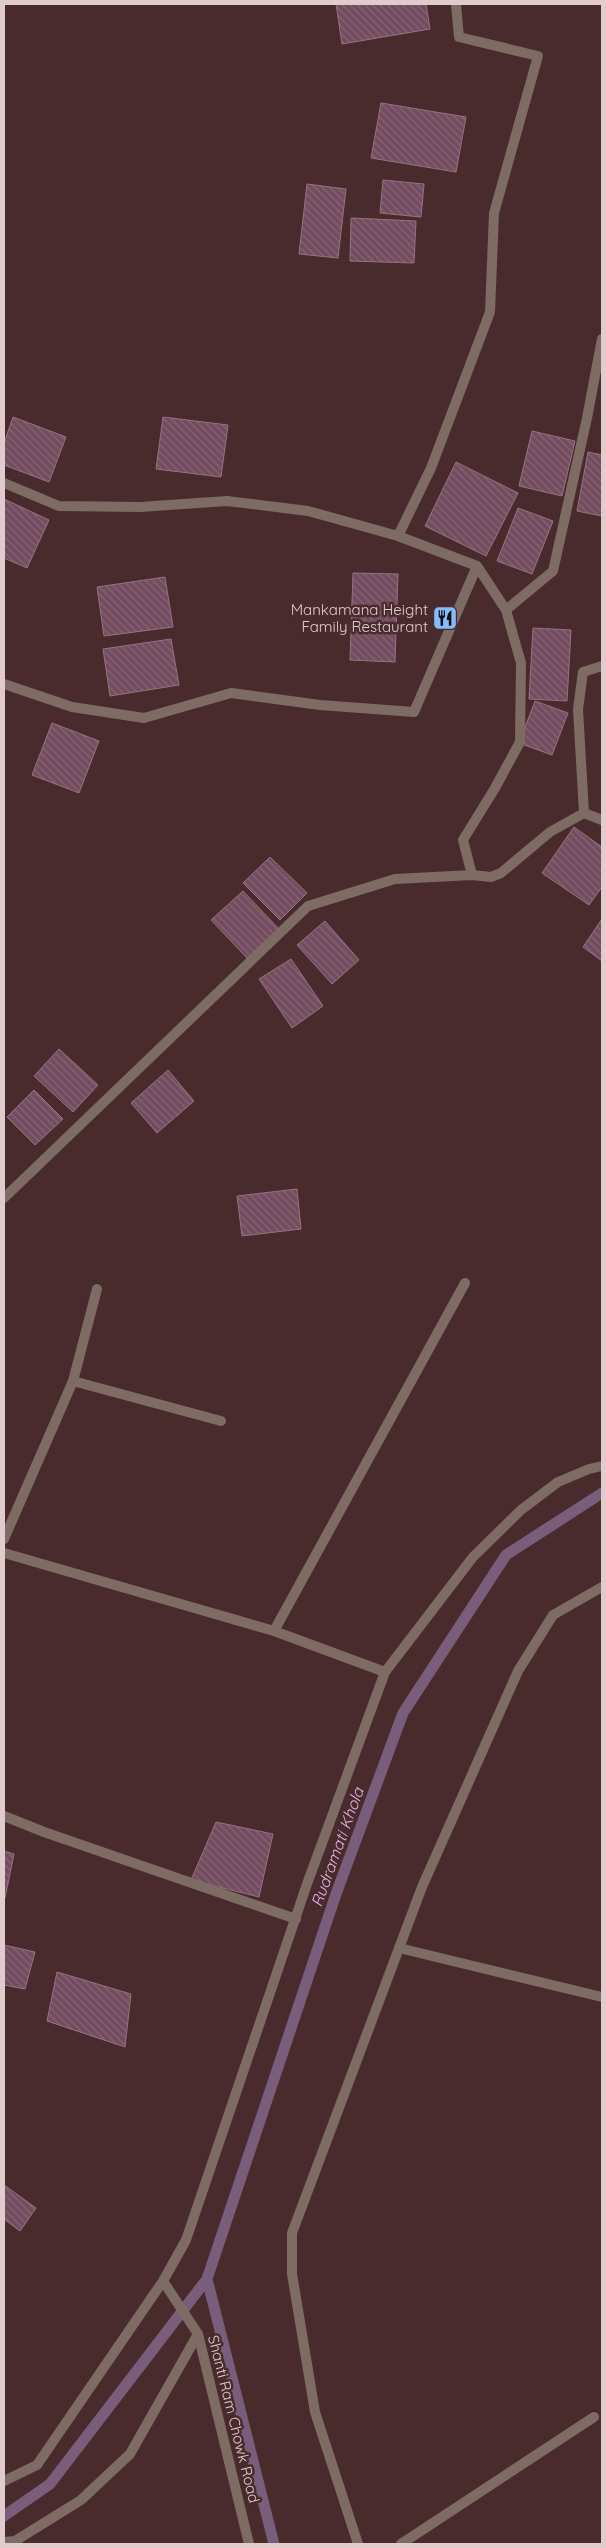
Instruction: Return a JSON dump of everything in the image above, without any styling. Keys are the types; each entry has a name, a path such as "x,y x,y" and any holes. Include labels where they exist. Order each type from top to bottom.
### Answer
{"street":[{"path":"398,536 431,468 490,312 494,213 538,56 459,37 456,4"},
{"path":"506,610 553,571 587,418 602,339"},
{"path":"4,483 59,506 140,507 227,501 308,511 398,536 477,566 506,610 520,663 520,742 495,788 463,840 472,875"},
{"path":"4,684 72,707 144,718 231,694 320,706 414,712 477,566"},
{"path":"584,813 578,709 583,672 602,666"},
{"path":"4,1198 308,906 395,879 472,875 491,876 501,872 550,832 584,813"},
{"path":"584,813 602,820"},
{"path":"274,1631 465,1283"},
{"path":"4,1539 73,1381 97,1289"},
{"path":"73,1381 221,1421"},
{"path":"4,2481 37,2465 163,2281 186,2240 296,1919 385,1672 473,1557 521,1510 558,1482 589,1469 602,1466"},
{"path":"4,1553 274,1631 385,1672"},
{"path":"358,2544 315,2412 292,2274 292,2233 422,1887 518,1671 553,1615 602,1587"},
{"path":"4,1816 44,1832 296,1919"},
{"path":"400,1948 602,1997"},
{"name":"Shanti Ram Chowk Road","path":"163,2281 198,2334 250,2544"},
{"path":"4,2542 15,2542 80,2500 130,2454 198,2334"},
{"path":"401,2544 594,2418"}],"building":[{"path":"336,4 426,4 430,29 342,44"},
{"path":"381,103 466,117 456,172 371,158"},
{"path":"383,180 424,184 421,217 380,213"},
{"path":"307,184 346,189 338,258 299,254"},
{"path":"351,218 416,221 414,263 350,261"},
{"path":"13,417 66,437 49,482 4,465 4,443"},
{"path":"163,417 228,425 221,477 156,469"},
{"path":"532,431 575,441 562,496 519,486"},
{"path":"588,452 602,455 602,516 577,511"},
{"path":"456,462 518,493 486,556 425,526"},
{"path":"4,499 49,520 27,568 4,558"},
{"path":"518,508 553,521 532,574 497,561"},
{"path":"353,573 398,574 395,662 350,660"},
{"path":"165,577 173,627 104,636 97,587"},
{"path":"533,628 571,630 567,701 529,699"},
{"path":"171,639 179,685 110,696 103,649"},
{"path":"535,701 568,713 552,755 519,743"},
{"path":"52,723 99,741 79,793 32,775"},
{"path":"574,827 602,847 602,887 589,905 542,873"},
{"path":"270,857 307,893 280,920 243,883"},
{"path":"243,891 279,929 247,958 211,920"},
{"path":"602,919 602,961 583,947"},
{"path":"325,921 359,960 332,984 297,945"},
{"path":"291,959 323,1006 292,1028 259,979"},
{"path":"59,1049 98,1085 73,1112 34,1076"},
{"path":"168,1070 194,1101 157,1133 131,1103"},
{"path":"34,1090 63,1119 35,1145 7,1117"},
{"path":"297,1189 301,1229 242,1236 237,1196"},
{"path":"216,1822 273,1834 259,1897 191,1880"},
{"path":"4,1851 14,1854 5,1898 4,1898"},
{"path":"4,1945 35,1952 25,1989 4,1985"},
{"path":"57,1972 131,1994 125,2047 47,2021"},
{"path":"4,2185 36,2208 20,2231 4,2219"}],"waterway":[{"name":"Rudramati Khola","path":"4,2516 50,2484 207,2279 336,1894 403,1713 506,1555 602,1493"},
{"path":"207,2279 274,2544"}],"place":[{"name":"Mankamana Height Family Restaurant","path":"445,618"}]}
